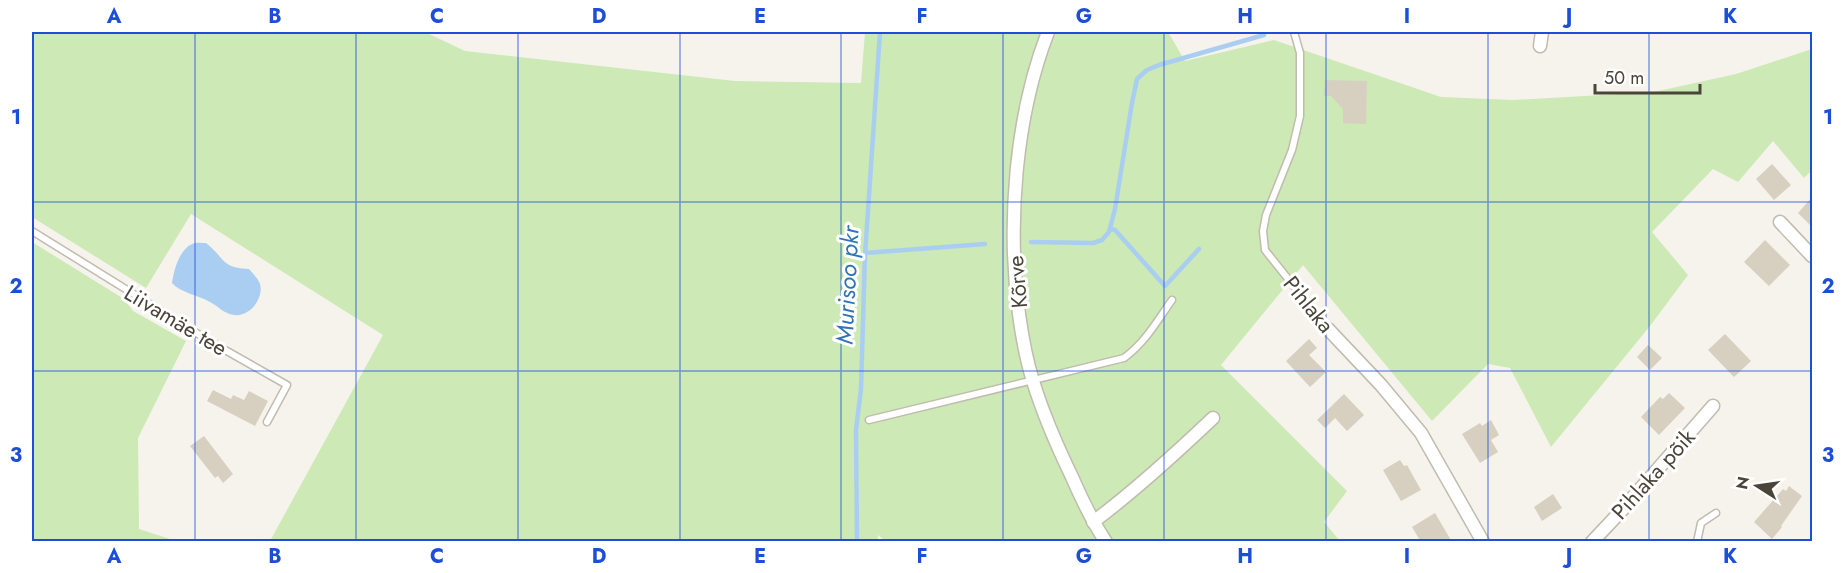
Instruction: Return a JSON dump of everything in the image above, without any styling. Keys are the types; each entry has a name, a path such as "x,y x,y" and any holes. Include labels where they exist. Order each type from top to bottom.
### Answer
{"street":[{"name":"Kõrve","path":"1048,32 1024,118 1016,172 1013,231 1015,285 1022,334 1032,379 1059,451 1093,522 1106,542"},
{"path":"1540,46 1542,32"},
{"path":"1780,222 1812,256"},
{"name":"Pihlaka","path":"1328,329 1381,385 1420,432 1483,542"},
{"name":"Pihlaka põik","path":"1592,542 1713,406"},
{"path":"1093,522 1131,494 1213,418"}],"lane":[{"name":"Pihlaka","path":"1294,32 1300,53 1300,117 1292,150 1266,215 1263,231 1265,250 1328,329"},
{"name":"Liivamäe tee","path":"32,231 211,342 287,385 267,422"},
{"path":"869,420 1124,358 1144,341 1172,300"},
{"path":"1697,542 1701,523 1716,513"}],"green space":[{"path":"32,32 425,32 465,51 735,81 861,83 865,32 1168,32 1185,61 1274,40 1441,97 1513,100 1654,92 1736,74 1812,49 1812,170 1804,178 1773,141 1738,182 1713,169 1652,232 1688,275 1650,326 1551,447 1510,368 1488,364 1432,421 1303,265 1221,365 1347,491 1324,522 1340,541 887,542 878,535 878,542 270,541 383,335 191,214 146,288 32,217"},
{"path":"32,242 124,299 133,311 186,341 138,438 139,529 176,541 32,541"}],"water":[{"path":"194,243 206,243 228,264 249,269 258,280 260,295 255,306 250,310 240,315 227,313 172,283 180,256 187,247"}],"building":[{"path":"1325,80 1367,81 1366,124 1343,123 1343,109 1331,96 1324,96"},
{"path":"1772,164 1791,185 1774,200 1756,179"},
{"path":"1812,197 1812,227 1798,213"},
{"path":"1765,240 1790,265 1769,286 1744,262"},
{"path":"1725,334 1751,361 1734,377 1708,350"},
{"path":"1309,339 1317,348 1309,355 1326,372 1310,387 1286,361"},
{"path":"1648,345 1662,358 1650,370 1637,357"},
{"path":"213,390 231,399 233,395 244,400 249,391 268,401 255,426 207,401"},
{"path":"1669,393 1685,408 1659,435 1641,417 1660,397 1663,399"},
{"path":"1344,394 1364,415 1347,431 1335,418 1325,428 1317,420"},
{"path":"1491,420 1499,435 1491,440 1498,452 1480,463 1462,434 1480,423 1482,426"},
{"path":"204,436 233,474 223,483 218,476 215,478 190,446"},
{"path":"1400,460 1404,466 1407,465 1421,490 1401,501 1383,470"},
{"path":"1789,486 1802,496 1772,539 1754,522 1783,489 1786,491"},
{"path":"1553,494 1562,508 1542,521 1534,507"},
{"path":"1435,513 1452,542 1421,542 1412,527"}],"waterway":[{"name":"Murisoo pkr","path":"857,542 856,430 861,389 865,255 880,32"},
{"path":"1031,242 1093,243 1102,240 1109,232 1137,79 1147,70 1264,35"},
{"path":"1110,229 1115,230 1165,286 1199,249"},
{"path":"865,253 985,244"}]}
